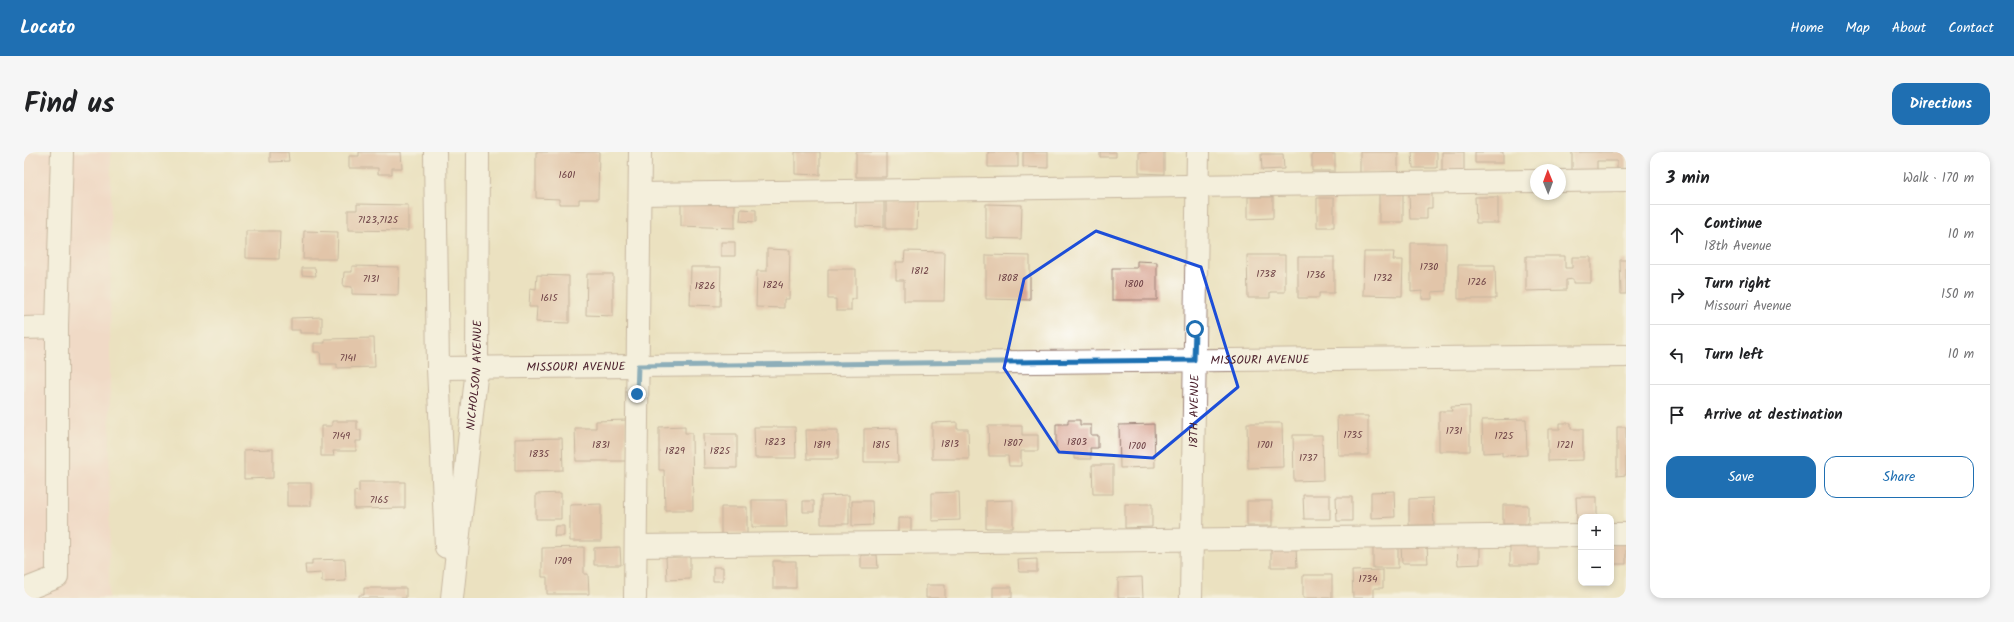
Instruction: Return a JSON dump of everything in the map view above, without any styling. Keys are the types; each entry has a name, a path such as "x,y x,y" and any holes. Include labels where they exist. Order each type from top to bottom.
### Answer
{"street":[{"path":"24,590 57,577 57,326 62,152"},
{"name":"NICHOLSON AVENUE","path":"435,152 438,368 450,598"},
{"name":"NICHOLSON AVENUE","path":"450,598 477,368 478,152"},
{"path":"635,598 640,152"},
{"name":"18TH AVENUE","path":"1191,598 1198,152"},
{"path":"1566,181 1626,180"},
{"path":"640,194 1530,181"},
{"path":"24,328 57,326"},
{"name":"MISSOURI AVENUE","path":"438,368 1626,356"},
{"path":"1614,534 1626,534"},
{"path":"636,546 1578,535"}],"highlighted area":[{"path":"1096,231 1201,267 1238,387 1153,458 1059,452 1004,368 1024,279"}],"shaded area":[{"path":"24,152 111,152 109,598 24,598"}],"building":[{"path":"270,152 288,152 289,161 270,162"},
{"path":"359,152 401,152 402,168 392,168 392,174 378,174 378,168 349,168 349,156 359,156"},
{"path":"536,152 599,152 598,199 579,199 579,204 559,204 559,199 536,198"},
{"path":"795,152 820,152 820,175 795,174"},
{"path":"856,152 886,152 886,177 856,177"},
{"path":"988,152 1018,152 1018,167 988,167"},
{"path":"1023,152 1048,152 1048,168 1023,167"},
{"path":"1100,152 1116,152 1116,157 1100,157"},
{"path":"1139,152 1164,152 1164,174 1139,173"},
{"path":"1360,152 1398,152 1398,172 1360,173"},
{"path":"1412,152 1437,152 1437,168 1413,168"},
{"path":"1442,152 1464,152 1464,172 1442,172"},
{"path":"1475,152 1503,152 1503,163 1475,163"},
{"path":"1572,152 1626,152 1626,169 1617,169 1617,161 1597,161 1597,172 1572,172"},
{"path":"1261,154 1283,154 1284,169 1262,170"},
{"path":"1312,154 1335,154 1335,171 1312,171"},
{"path":"1379,194 1403,194 1403,222 1379,222"},
{"path":"1409,194 1432,194 1432,208 1427,208 1427,219 1410,219"},
{"path":"1248,197 1273,197 1273,218 1248,219"},
{"path":"1475,197 1498,197 1498,223 1476,223"},
{"path":"1317,198 1334,198 1334,227 1317,227"},
{"path":"681,199 735,200 735,228 681,226"},
{"path":"856,199 884,199 884,227 856,226"},
{"path":"886,199 918,199 917,229 886,229"},
{"path":"357,204 408,205 408,231 348,230 348,210 357,210"},
{"path":"986,204 1022,205 1021,239 986,238"},
{"path":"741,209 756,210 756,222 740,221"},
{"path":"246,231 280,231 279,259 246,258"},
{"path":"304,231 338,232 337,259 303,259"},
{"path":"721,242 735,242 735,256 721,256"},
{"path":"1411,243 1446,243 1446,291 1432,292 1432,299 1422,299 1422,291 1411,292"},
{"path":"767,249 790,250 789,299 784,299 784,308 756,307 757,271 767,271"},
{"path":"905,251 945,252 944,301 904,301 904,280 896,280 896,262 904,262"},
{"path":"1364,252 1394,252 1393,260 1403,260 1402,296 1363,295"},
{"path":"986,255 1030,256 1030,300 986,299"},
{"path":"1247,255 1285,255 1285,292 1270,292 1270,298 1248,298"},
{"path":"1526,256 1565,256 1565,268 1572,268 1572,257 1591,257 1591,283 1573,283 1573,279 1566,280 1566,290 1526,291"},
{"path":"1298,257 1334,257 1334,293 1319,293 1319,298 1298,298"},
{"path":"1620,260 1626,260 1626,294 1621,294"},
{"path":"1137,261 1157,262 1157,300 1112,300 1112,268 1137,268"},
{"path":"1458,265 1495,265 1496,299 1458,299"},
{"path":"352,266 399,267 398,295 352,294 352,287 343,286 344,272 352,272"},
{"path":"691,267 721,267 720,306 690,305"},
{"path":"302,268 315,268 316,276 302,275"},
{"path":"828,269 856,269 856,299 851,299 851,311 836,311 836,299 828,299"},
{"path":"587,274 613,274 613,316 586,315"},
{"path":"537,275 569,276 569,323 536,322 537,307 529,307 530,288 536,289"},
{"path":"322,317 322,333 300,333 300,330 291,330 291,318"},
{"path":"374,338 375,367 337,368 337,364 321,364 320,352 314,352 314,343 325,343 325,339"},
{"path":"1470,406 1470,451 1439,451 1439,411 1452,411 1451,407"},
{"path":"1337,416 1368,416 1368,455 1338,455"},
{"path":"1526,419 1527,455 1502,456 1502,452 1483,453 1482,420"},
{"path":"626,420 626,461 576,461 575,428 596,428 596,421"},
{"path":"1068,420 1080,420 1080,425 1091,425 1091,435 1098,435 1098,448 1090,448 1091,459 1074,459 1074,454 1056,454 1056,424 1068,424"},
{"path":"332,421 357,421 357,430 361,430 361,441 356,441 356,451 333,451 334,456 321,456 321,426 332,426"},
{"path":"957,422 957,429 968,429 969,459 932,459 932,423"},
{"path":"1247,423 1282,423 1283,467 1248,468"},
{"path":"1560,423 1571,423 1571,429 1583,429 1583,460 1548,461 1548,429 1560,429"},
{"path":"1154,424 1155,467 1120,468 1119,425"},
{"path":"685,426 685,433 692,433 693,510 665,510 664,470 659,470 659,427"},
{"path":"988,426 1022,426 1022,435 1038,435 1038,451 1021,451 1021,466 1009,466 1008,456 989,456"},
{"path":"754,427 795,427 796,458 755,458"},
{"path":"1617,427 1626,427 1626,475 1617,476"},
{"path":"897,428 898,462 864,462 864,429"},
{"path":"806,430 838,430 838,459 807,459"},
{"path":"703,434 737,434 737,468 704,468"},
{"path":"1293,435 1322,435 1323,480 1294,481"},
{"path":"562,438 563,470 515,471 515,439"},
{"path":"273,449 273,478 244,479 244,450"},
{"path":"1092,465 1113,465 1113,494 1093,494"},
{"path":"359,482 405,482 405,508 354,509 354,491 359,492"},
{"path":"287,483 311,483 311,506 287,506"},
{"path":"1394,491 1395,517 1371,518 1371,492"},
{"path":"959,492 960,520 932,521 932,493"},
{"path":"561,493 561,519 536,519 536,494"},
{"path":"849,495 849,524 821,524 821,496"},
{"path":"1303,495 1330,495 1330,519 1304,519"},
{"path":"1336,497 1352,497 1352,521 1337,521"},
{"path":"1576,497 1597,497 1597,514 1578,514 1577,522"},
{"path":"1433,498 1434,525 1409,525 1409,499"},
{"path":"752,500 786,500 787,527 752,527"},
{"path":"1013,500 1013,528 986,528 986,501"},
{"path":"803,501 814,501 814,512 803,512"},
{"path":"852,501 872,501 873,525 852,526"},
{"path":"1247,501 1272,501 1272,526 1247,526"},
{"path":"601,504 601,541 570,541 570,505"},
{"path":"1125,504 1152,504 1152,527 1125,528"},
{"path":"1503,505 1528,505 1528,524 1503,524"},
{"path":"721,507 747,507 747,534 721,534"},
{"path":"898,518 911,518 911,533 898,533"},
{"path":"555,526 564,526 564,536 554,536"},
{"path":"1626,543 1626,564 1614,564 1614,544"},
{"path":"1480,544 1480,564 1458,565 1457,545"},
{"path":"1510,544 1539,544 1539,565 1510,565"},
{"path":"1373,545 1398,545 1398,568 1373,568"},
{"path":"1401,546 1427,546 1428,563 1402,563"},
{"path":"584,547 584,574 588,574 589,594 547,594 547,577 542,577 542,548"},
{"path":"620,547 621,565 594,565 594,548"},
{"path":"1271,548 1296,548 1297,567 1271,567"},
{"path":"861,555 877,555 878,568 861,568"},
{"path":"690,556 690,579 667,580 666,557"},
{"path":"345,559 346,581 322,582 322,573 306,574 305,565 312,565 312,560"},
{"path":"1037,559 1037,572 1019,572 1018,560"},
{"path":"773,561 796,561 796,588 773,588"},
{"path":"713,567 723,567 723,581 713,581"},
{"path":"1383,570 1383,588 1374,588 1374,598 1353,598 1352,571"},
{"path":"1303,575 1332,575 1332,598 1303,598"},
{"path":"1142,577 1143,598 1118,598 1118,578"},
{"path":"926,585 945,585 945,598 926,598"},
{"path":"993,587 1012,587 1012,598 993,598"},
{"path":"364,588 406,588 406,598 359,598 359,595 364,595"}],"route":[{"path":"637,394 638,366 1194,360 1195,329"}]}
